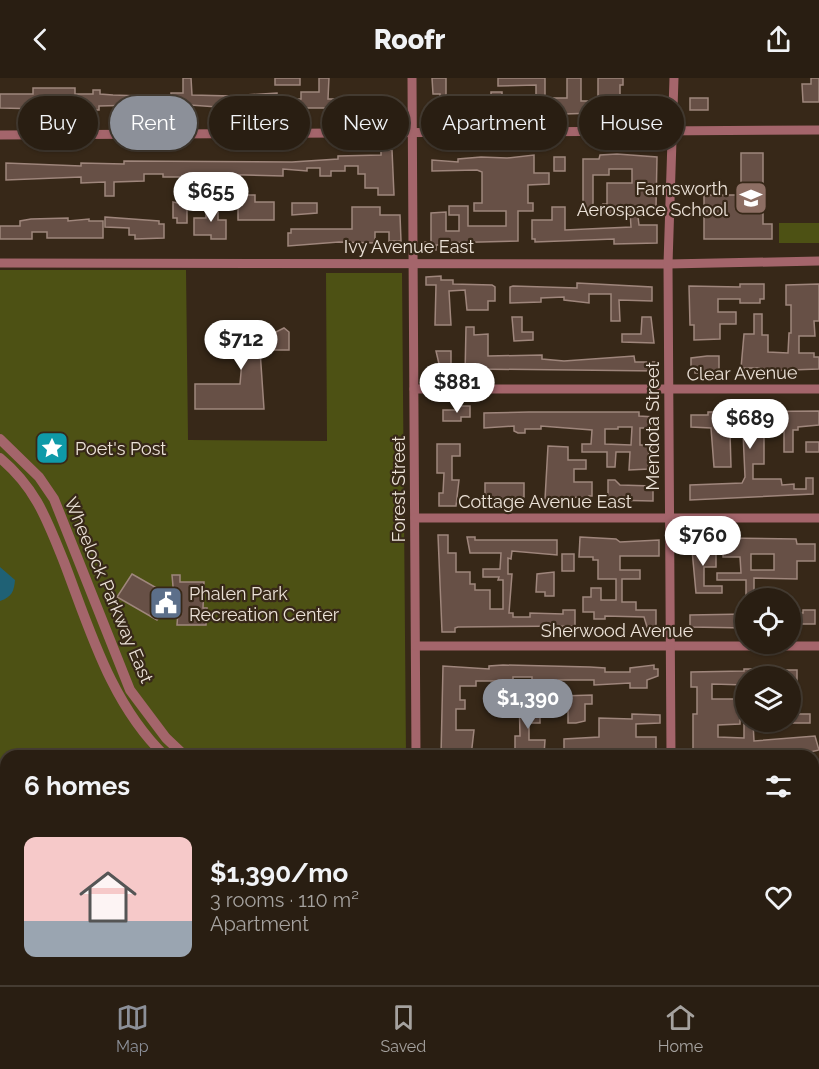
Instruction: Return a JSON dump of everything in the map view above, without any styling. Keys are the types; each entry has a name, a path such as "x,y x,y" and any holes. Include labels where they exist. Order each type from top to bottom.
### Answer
{"street":[{"name":"Forest Street","path":"412,78 416,750"},
{"name":"Mendota Street","path":"673,96 674,78"},
{"path":"684,131 819,130"},
{"path":"0,135 579,132"},
{"name":"Mendota Street","path":"670,150 668,391 671,750"},
{"name":"Ivy Avenue East","path":"0,263 668,264 819,261"},
{"name":"Clear Avenue","path":"414,390 819,389"},
{"name":"Wheelock Parkway East","path":"0,439 24,459 54,499 130,690 166,738 179,750"},
{"name":"Wheelock Parkway East","path":"0,458 15,470 41,505 117,694 136,723 160,750"},
{"name":"Cottage Avenue East","path":"415,518 819,518"},
{"name":"Sherwood Avenue","path":"416,646 819,646"}],"green space":[{"path":"779,223 819,223 819,243 779,243"},
{"path":"0,270 186,270 188,440 327,441 326,273 402,273 406,750 0,750"}],"water":[{"path":"0,567 15,580 12,593 0,601"}],"building":[{"path":"183,78 191,78 192,95 231,96 209,96 209,106 197,106 197,96 171,96 171,93 183,93"},
{"path":"275,78 300,78 300,85 275,85"},
{"path":"319,78 329,78 328,96 322,96 322,108 310,108 310,96 301,96 301,92 319,92"},
{"path":"432,78 446,78 446,96 433,94"},
{"path":"498,78 545,78 545,96 536,96 536,85 498,86"},
{"path":"567,78 581,78 579,114 567,114"},
{"path":"598,78 623,78 623,85 620,85 620,96 598,96"},
{"path":"811,78 819,78 819,102 803,102 802,84 811,84"},
{"path":"33,88 75,88 75,94 93,94 93,90 100,90 100,94 142,96 110,96 110,106 99,106 99,110 98,96 18,96 18,108 0,108 0,94 33,94"},
{"path":"491,92 502,92 502,96 491,96"},
{"path":"277,93 277,96 245,96 245,95"},
{"path":"690,98 708,98 708,110 690,110"},
{"path":"392,150 394,195 378,195 378,188 365,188 365,174 358,174 358,166 345,166 345,171 331,171 331,176 320,176 320,168 307,168 307,171 283,169 283,176 204,174 204,177 192,177 192,180 183,180 183,177 163,177 163,174 144,174 144,181 114,182 114,196 105,196 105,182 81,183 81,177 6,180 6,163 81,166 81,163 124,164 124,161 292,162 338,159 338,156 381,155 381,151"},
{"path":"741,153 763,153 763,224 772,224 772,239 704,239 704,195 741,195"},
{"path":"534,155 534,173 549,173 549,184 528,185 528,203 533,203 533,211 518,211 518,241 442,243 442,245 436,245 436,250 426,250 425,242 431,242 431,213 446,212 446,231 459,231 459,215 449,215 449,206 468,206 468,226 506,226 506,211 474,211 474,203 482,203 482,172 477,170 432,171 432,160 458,162 458,159"},
{"path":"600,155 657,157 656,208 637,208 639,225 657,225 657,243 614,244 614,239 535,242 535,239 532,239 532,220 552,220 552,207 565,207 565,230 631,227 630,212 613,210 613,213 603,213 603,204 607,204 607,183 632,183 632,169 609,169 609,175 593,175 593,211 583,211 583,159 599,159"},
{"path":"554,157 565,157 565,171 554,171"},
{"path":"238,195 255,195 255,202 274,202 274,220 238,220"},
{"path":"173,202 187,205 187,223 177,223 177,218 173,218"},
{"path":"206,202 218,202 218,220 226,220 226,239 211,239 211,235 194,235 194,218 206,218"},
{"path":"292,203 317,203 317,213 292,215"},
{"path":"352,207 380,207 380,215 400,215 401,241 389,241 389,232 375,232 375,243 339,242 288,246 288,233 291,233 291,229 352,229"},
{"path":"105,217 159,221 159,224 164,224 164,238 135,239 135,235 129,235 129,228 105,227"},
{"path":"68,218 68,221 89,219 89,221 103,221 103,238 47,238 47,232 32,232 32,239 0,239 0,226 20,226 20,221 31,219"},
{"path":"441,276 441,280 453,280 453,284 492,285 495,287 495,301 488,301 488,310 467,310 465,290 449,291 451,325 435,325 436,285 426,285 426,277"},
{"path":"577,283 652,287 652,301 619,300 620,321 611,321 611,294 589,294 589,303 564,300 564,297 541,298 541,302 510,303 510,287 513,286 577,288"},
{"path":"740,284 764,284 764,299 760,299 760,303 740,303 740,299 718,299 718,312 736,312 736,324 720,324 720,339 694,340 694,325 690,325 689,286 740,287"},
{"path":"819,284 819,321 814,321 815,336 799,336 799,353 814,353 814,357 819,357 819,369 761,371 761,368 741,368 744,334 754,334 754,314 762,314 762,335 768,335 768,352 788,353 791,305 786,305 786,285"},
{"path":"512,317 522,317 522,332 533,332 533,340 514,341"},
{"path":"642,317 651,317 654,343 622,342 622,334 641,334"},
{"path":"466,327 474,327 474,335 488,334 488,356 542,355 542,359 564,361 634,356 635,362 658,362 658,371 474,369 474,374 465,375"},
{"path":"218,328 227,332 244,333 276,332 284,328 289,332 289,350 260,350 264,409 195,409 195,384 240,384 243,350 214,350 214,332"},
{"path":"436,351 451,351 451,377 442,377"},
{"path":"719,356 719,373 695,373 695,370 691,370 691,358"},
{"path":"458,406 470,406 470,417 461,417 461,421 443,421 443,410 458,410"},
{"path":"819,411 819,425 798,427 798,430 793,430 793,452 784,452 784,431 764,430 764,464 753,464 753,479 781,479 782,485 794,484 794,489 806,489 806,478 813,478 813,494 690,500 690,485 742,483 745,477 743,432 730,432 731,467 714,467 711,428 691,427 691,415 708,415 708,412"},
{"path":"639,412 639,416 655,417 655,428 640,428 640,445 653,445 652,452 649,452 649,469 629,470 630,452 616,452 615,467 607,467 607,452 582,452 582,444 591,444 592,430 541,426 541,429 525,429 525,433 518,433 514,431 514,426 484,428 484,413","holes":["632,427 631,445 605,444 605,429"]},
{"path":"806,442 819,442 819,452 806,452"},
{"path":"437,444 460,444 460,456 452,456 452,480 459,480 456,506 439,506 439,493 443,493 444,473 437,473"},
{"path":"548,446 568,447 568,460 586,460 586,469 574,469 574,482 592,482 592,496 589,496 589,500 581,500 581,497 545,499"},
{"path":"608,480 615,480 620,485 653,486 653,501 608,500"},
{"path":"485,483 524,483 524,497 489,500 489,497 485,497"},
{"path":"438,535 448,535 448,553 456,553 456,572 470,572 470,584 475,584 475,590 490,590 490,609 503,609 503,580 498,580 499,577 483,577 483,569 500,569 501,553 470,553 467,537 475,537 475,540 557,540 557,555 512,551 511,559 508,558 508,574 512,574 509,613 513,613 513,617 530,617 530,613 563,614 563,610 575,610 575,626 458,627 455,628 455,632 442,632"},
{"path":"580,537 616,539 620,542 659,540 659,556 620,556 620,570 640,570 640,579 622,579 622,602 636,602 636,610 656,610 656,627 647,627 644,617 605,616 605,619 594,619 594,612 583,612 583,597 591,597 591,588 601,588 601,600 616,600 616,579 598,579 598,560 593,560 593,557 579,557"},
{"path":"723,538 796,539 797,544 815,544 815,561 797,561 797,579 754,578 754,588 746,588 746,580 717,580 717,573 741,573 740,557 723,557","holes":["751,554 774,554 774,570 751,570"]},
{"path":"691,539 703,541 703,552 716,553 716,567 704,567 704,586 722,586 722,593 696,593"},
{"path":"562,554 574,554 574,571 562,571"},
{"path":"554,572 554,596 545,596 545,592 536,592 537,574"},
{"name":"Phalen Park Recreation Center","path":"132,574 174,598 172,575 180,575 180,582 204,582 203,608 207,608 206,625 177,625 178,612 163,612 157,620 117,597"},
{"path":"803,610 815,610 815,624 801,624 801,613"},
{"path":"735,614 735,628 690,627 690,615"},
{"path":"654,665 654,669 658,669 658,676 647,680 647,688 630,688 630,683 594,685 594,680 559,680 561,696 592,695 592,704 585,704 585,721 576,723 568,723 568,704 551,704 551,690 532,690 532,677 513,677 513,684 503,684 503,681 476,681 476,686 460,686 460,700 465,700 465,709 456,709 456,730 474,730 472,750 441,750 443,666 489,669 489,666 590,667 605,668 605,672 630,672 630,668"},
{"path":"735,671 735,685 712,684 712,699 735,699 735,724 718,725 718,737 744,738 744,732 754,732 754,741 815,736 819,750 693,750 693,714 697,714 697,687 691,687 691,672"},
{"path":"519,694 529,694 529,715 540,715 540,723 529,723 529,740 545,740 544,750 515,750 515,736 520,736"},
{"path":"632,714 660,715 660,723 636,724 636,737 656,737 656,750 564,750 564,739 599,737 599,718 632,719"},
{"path":"801,714 810,714 810,723 801,723"}],"place":[{"name":"Farnsworth Aerospace School","path":"751,198"},
{"name":"Poet's Post","path":"52,448"},
{"name":"Phalen Park Recreation Center","path":"166,603"}]}
